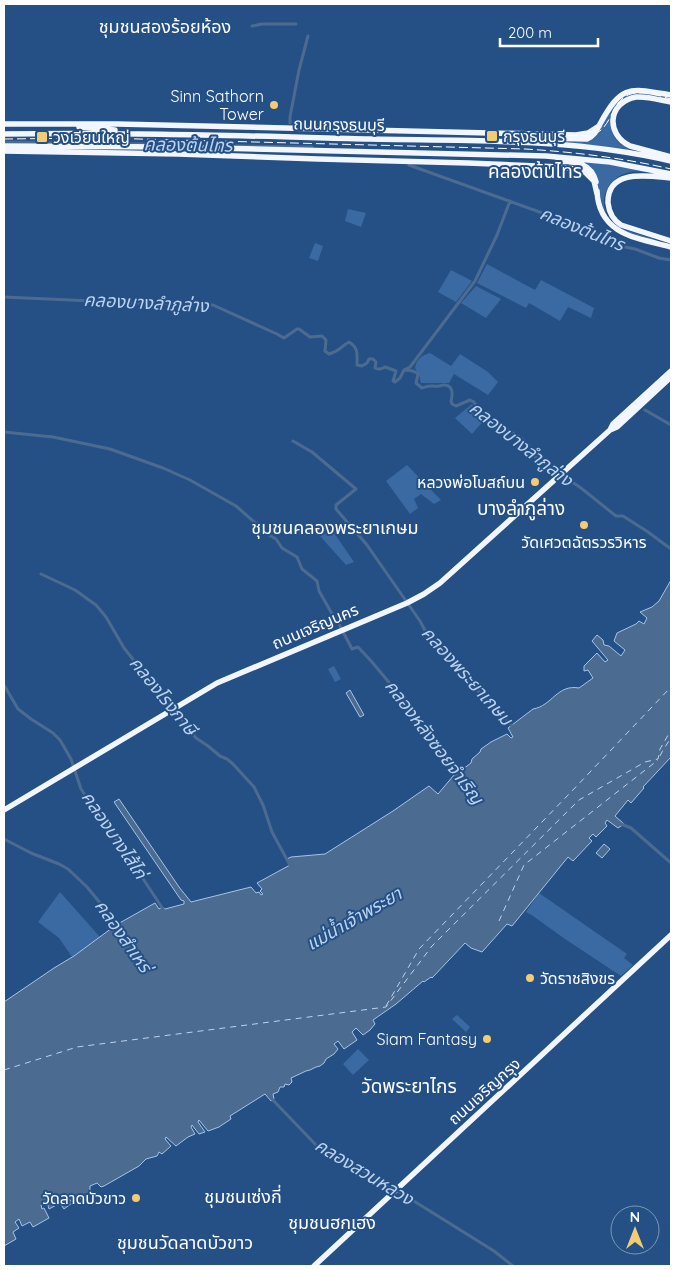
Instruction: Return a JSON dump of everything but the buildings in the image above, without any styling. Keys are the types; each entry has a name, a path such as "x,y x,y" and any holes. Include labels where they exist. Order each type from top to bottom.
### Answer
{"main road":[{"path":"509,141 537,138 584,139 592,136 615,100 628,92 638,90 671,102"},
{"path":"671,95 641,97 625,101 614,114 613,119 615,132 621,140 630,146 671,157"},
{"name":"ถนนกรุงธนบุรี","path":"4,124 117,124 580,135 588,133 599,126"},
{"path":"26,124 112,129 144,134"},
{"path":"205,135 246,127"},
{"name":"ถนนกรุงธนบุรี","path":"4,134 79,132 509,141 587,146 671,161"},
{"path":"447,132 481,141"},
{"name":"ถนนกรุงธนบุรี","path":"4,146 174,147 568,158 590,159 671,174"},
{"path":"7,151 99,146"},
{"path":"174,147 229,156"},
{"path":"7,151 410,161 575,168 586,172 592,178 601,210 606,220 614,228 621,233 671,241"},
{"path":"410,161 454,154"},
{"path":"474,155 580,164 593,172 596,180 597,194"},
{"path":"671,178 626,177 619,181 610,191 608,197 610,212 616,222 671,247"},
{"name":"ถนนเจริญนคร","path":"610,430 613,424 671,371"},
{"name":"ถนนเจริญนคร","path":"4,810 217,683 408,603 424,594 440,583 610,430 618,427 671,377"},
{"name":"ถนนเจริญกรุง","path":"314,1266 530,1068 671,935"}],"shaded area":[{"path":"639,91 656,96 624,101 611,125 616,140 629,150 558,141 592,139 616,101 627,94"},
{"path":"583,161 645,170 645,172 630,172 615,180 609,186 606,193 605,209 608,217 614,224 654,240 620,230 613,226 604,211 596,179 582,164"},
{"path":"348,209 366,213 361,227 345,221"},
{"path":"315,243 323,246 318,261 309,258"},
{"path":"487,264 535,290 541,280 594,308 591,318 568,307 560,321 529,303 526,308 477,283"},
{"path":"451,270 472,281 456,302 438,292"},
{"path":"476,286 501,299 486,318 461,303"},
{"path":"430,353 451,366 460,354 488,372 498,382 488,395 454,374 449,383 421,383 415,368 420,358"},
{"path":"472,404 476,411 486,418 472,434 455,418"},
{"path":"407,465 441,500 434,504 421,494 414,499 418,508 410,514 386,481"},
{"path":"332,530 354,562 346,565 320,536"},
{"path":"334,666 341,679 335,682 328,669"},
{"path":"60,892 100,937 72,957 59,938 38,922"},
{"path":"539,893 627,954 624,958 633,965 621,976 526,912"},
{"path":"457,1015 470,1027 466,1032 452,1019"},
{"path":"358,1049 369,1060 353,1075 343,1064"}],"water":[{"name":"แม่น้ำเจ้าพระยา","path":"671,580 671,757 631,803 628,800 615,816 624,824 618,828 607,820 605,823 607,826 596,837 593,834 589,838 592,841 573,861 568,857 512,926 507,924 482,952 471,948 465,943 432,978 423,981 396,1004 373,1020 375,1024 370,1030 363,1035 356,1028 352,1032 357,1040 344,1049 338,1041 334,1044 338,1049 334,1054 320,1066 291,1078 292,1082 289,1085 285,1084 284,1087 280,1087 278,1092 273,1094 274,1099 271,1101 265,1094 230,1116 231,1119 219,1127 208,1131 199,1120 198,1122 205,1132 199,1134 192,1125 191,1127 195,1134 176,1146 166,1137 165,1139 171,1146 162,1154 159,1152 157,1156 146,1159 139,1166 104,1186 101,1187 97,1183 90,1186 90,1193 75,1202 71,1196 69,1198 72,1203 64,1209 60,1203 49,1209 47,1202 41,1205 49,1218 33,1227 30,1222 22,1226 19,1219 15,1222 19,1228 13,1232 16,1239 4,1246 4,1002 74,956 116,925 155,903 159,909 184,904 184,901 181,900 114,802 119,799 191,902 251,887 256,893 259,892 261,895 263,894 260,891 262,889 257,883 290,865 287,859 325,854 429,786 438,794 454,775 471,763 472,759 481,749 507,734 511,738 513,737 508,728 533,709 545,704 565,689 579,688 593,678 588,670 584,671 584,666 597,653 605,662 608,660 592,641 597,635 603,640 604,645 609,646 621,656 625,650 614,641 617,633 639,621 644,624 647,618 640,612 652,607 659,601"},
{"path":"350,690 364,715 360,717 346,693"},
{"path":"604,844 610,849 602,858 596,853"}],"waterway":[{"path":"252,26 262,24 296,24"},
{"path":"290,123 299,70 308,36"},
{"name":"คลองต้นไทร","path":"4,142 151,144"},
{"name":"คลองต้นไทร","path":"235,146 312,147"},
{"name":"คลองต้นไทร","path":"409,165 592,231 620,246 671,260"},
{"path":"404,370 410,367 475,281 497,235 510,201"},
{"name":"คลองบางลำภูล่าง","path":"4,297 158,304 179,302 213,305 284,338 297,329 310,337 322,336 326,340 325,351 329,354 337,351 349,342 356,349 357,365 362,366 369,359 373,359 376,362 375,368 385,367 396,371 393,381 395,382 400,378 404,370 413,371 418,374 416,383 422,388 449,386 452,393 452,404 456,406 470,400 474,402 484,415 529,445 528,452 581,488 616,516 623,516 671,549"},
{"path":"645,410 671,425"},
{"name":"คลองหลังซอยจำเริญ","path":"4,432 53,437 110,449 190,480 236,506 276,539 282,548 297,557 302,569 317,581 319,591 352,649 358,647 397,692 407,700 416,724 457,775"},
{"name":"คลองพระยาเกษม","path":"293,441 312,452 356,489 336,505 336,509 367,545 420,621 429,638 470,684 513,727"},
{"name":"คลองโรงภาษี","path":"41,574 75,590 96,605 106,617 124,648 143,672 146,680 165,697 196,738 233,764 254,787 263,805 272,832 291,867"},
{"name":"คลองบางไส้ไก่","path":"4,685 18,709 60,740 71,759 81,789 163,909"},
{"path":"621,824 631,828 671,863"},
{"name":"คลองสำเหร่","path":"4,839 68,869 87,887 120,927"},
{"name":"คลองสวนหลวง","path":"270,1097 316,1145 342,1162 362,1170 401,1193 494,1251 513,1266"}],"ferry route":[{"path":"386,1006 419,949 671,687"},
{"path":"4,1070 77,1047 386,1007 432,946 579,800 645,762 658,759 660,749 671,730"},
{"path":"660,756 671,738"},
{"path":"499,921 524,865 658,760"}],"railway":[{"path":"503,133 590,136 602,129 624,97 645,93 671,99"},
{"path":"4,139 100,138 525,149 599,156 671,169"}],"place":[{"name":"Sinn Sathorn Tower","path":"274,105"},
{"name":"กรุงธนบุรี","path":"492,136"},
{"name":"วงเวียนใหญ่","path":"42,137"},
{"name":"หลวงพ่อโบสถ์บน","path":"535,482"},
{"name":"วัดเศวตฉัตรวรวิหาร","path":"584,525"},
{"name":"วัดราชสิงขร","path":"530,978"},
{"name":"Siam Fantasy","path":"487,1039"},
{"name":"วัดลาดบัวขาว","path":"136,1198"}],"district":[{"name":"ชุมชนสองร้อยห้อง","path":"165,27"},
{"name":"คลองต้นไทร","path":"535,171"},
{"name":"บางลำภูล่าง","path":"521,508"},
{"name":"ชุมชนคลองพระยาเกษม","path":"335,528"},
{"name":"วัดพระยาไกร","path":"409,1086"},
{"name":"ชุมชนเซ่งกี่","path":"243,1197"},
{"name":"ชุมชนฮกเฮง","path":"332,1223"},
{"name":"ชุมชนวัดลาดบัวขาว","path":"185,1243"}]}
